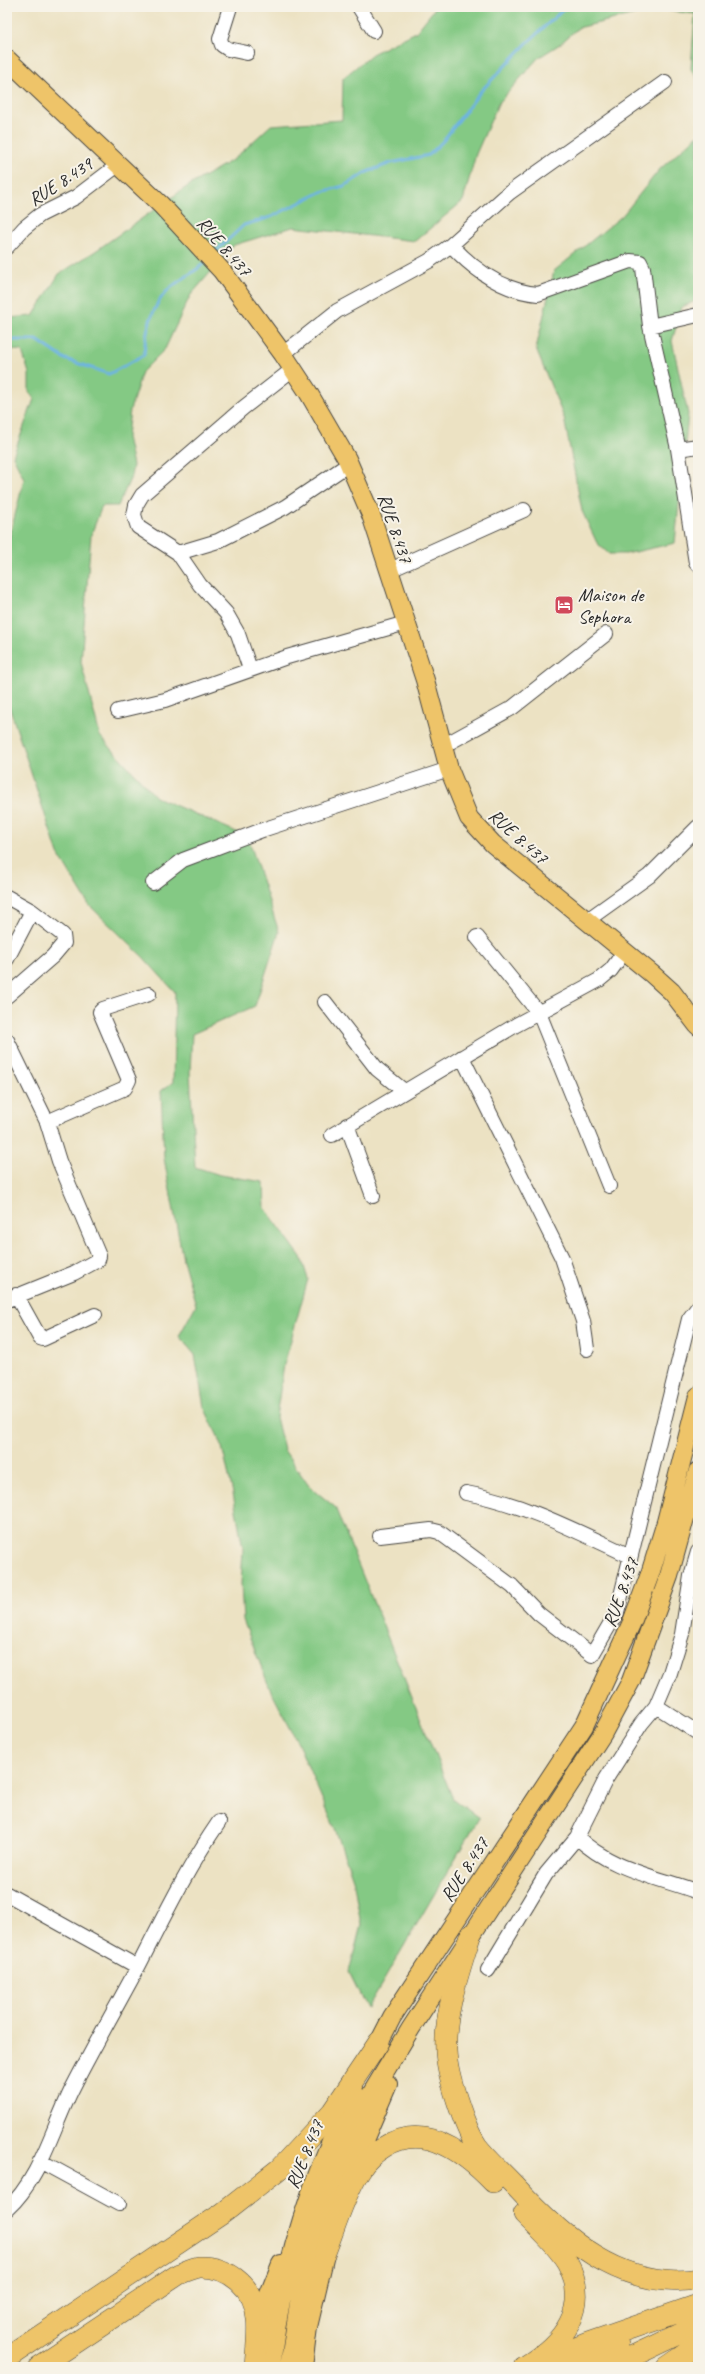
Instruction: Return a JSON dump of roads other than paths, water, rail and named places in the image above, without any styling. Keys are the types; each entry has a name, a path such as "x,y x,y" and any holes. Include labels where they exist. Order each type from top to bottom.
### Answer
{"highway":[{"path":"470,1936 450,2004 446,2051 455,2097 477,2145 538,2211 592,2256 626,2273 678,2282 698,2279"},
{"path":"7,2358 224,2213 279,2169 332,2112 379,2042"},
{"path":"324,2255 349,2191 360,2169 373,2154 393,2141 417,2137 439,2141 456,2150 476,2165 554,2245 566,2261 574,2277 576,2294 568,2328 546,2354 524,2367"},
{"path":"39,2367 179,2274 198,2267 218,2269 234,2276 248,2292 257,2317 256,2367"},
{"path":"531,2367 588,2343 698,2305"},
{"path":"571,2367 698,2305"},
{"path":"610,2367 698,2326"},
{"path":"629,2367 698,2326"},
{"path":"667,2367 698,2346"}],"main road":[{"name":"RUE 8.437","path":"7,59 161,205 209,258 293,369 349,464 371,515 388,571 425,680 449,769 462,805 477,828 586,922 672,992 698,1026"},
{"name":"RUE 8.437","path":"271,2367 289,2266 304,2208 330,2143 392,2018 584,1726 632,1622 650,1574 666,1522 698,1396"},
{"name":"RUE 8.437","path":"289,2367 303,2278 322,2210 340,2160 367,2101 411,2028 603,1733 631,1681 669,1576 698,1471"},
{"path":"303,2367 308,2327 324,2255 341,2195 411,2028"},
{"path":"256,2367 268,2294 304,2208"}],"street":[{"path":"230,7 220,39 222,45 228,49 247,53"},
{"path":"359,7 374,31"},
{"path":"283,354 337,311 429,261 451,245 509,193 665,82"},
{"name":"RUE 8.439","path":"7,247 24,228 40,215 76,197 118,165"},
{"path":"451,245 466,262 507,288 525,293 538,294 630,261 640,262 643,268 650,326 678,449 696,563"},
{"path":"650,326 698,315"},
{"path":"250,669 233,623 200,585 178,553 150,536 135,522 136,505 142,495 243,408 293,369"},
{"path":"678,449 698,446"},
{"path":"178,553 218,541 278,510 349,464"},
{"path":"388,571 524,510"},
{"path":"118,711 164,700 250,669 406,623"},
{"path":"443,746 512,708 606,634"},
{"path":"154,883 183,860 265,828 449,769"},
{"path":"586,922 649,876 698,828"},
{"path":"7,897 32,911 63,935 64,942 53,956 7,996"},
{"path":"7,959 32,911"},
{"path":"477,937 539,1013 609,1186"},
{"path":"332,1135 462,1057 599,980 611,970 624,952"},
{"path":"47,1122 125,1088 128,1085 129,1080 100,1012 103,1009 149,994"},
{"path":"325,1002 377,1069 404,1091"},
{"path":"7,1040 47,1122 59,1161 98,1258 74,1273 12,1298 40,1338 43,1339 95,1315"},
{"path":"462,1057 562,1258 582,1321 587,1349"},
{"path":"347,1125 373,1196"},
{"path":"380,1536 432,1530 439,1532 512,1586 539,1614 592,1655 617,1612 689,1319 698,1307"},
{"path":"466,1493 494,1498 530,1510 630,1556"},
{"path":"488,1970 546,1874 577,1837 606,1780 641,1724 656,1706 670,1673 693,1606 691,1576 698,1552"},
{"path":"656,1706 698,1733"},
{"path":"7,2209 24,2190 40,2161 72,2089 200,1850 219,1822"},
{"path":"577,1837 587,1847 615,1863 698,1892"},
{"path":"7,1894 138,1967"},
{"path":"40,2161 119,2204"}],"waterway":[{"path":"213,254 244,225 271,217 321,192 344,186 367,172 391,163 429,155 443,141 480,92 528,42 566,7"},
{"path":"7,340 37,340 65,359 109,374 144,355 150,322 156,306 161,298 170,288 205,262"}],"place":[{"name":"Maison de Sephora","path":"564,605"}]}
